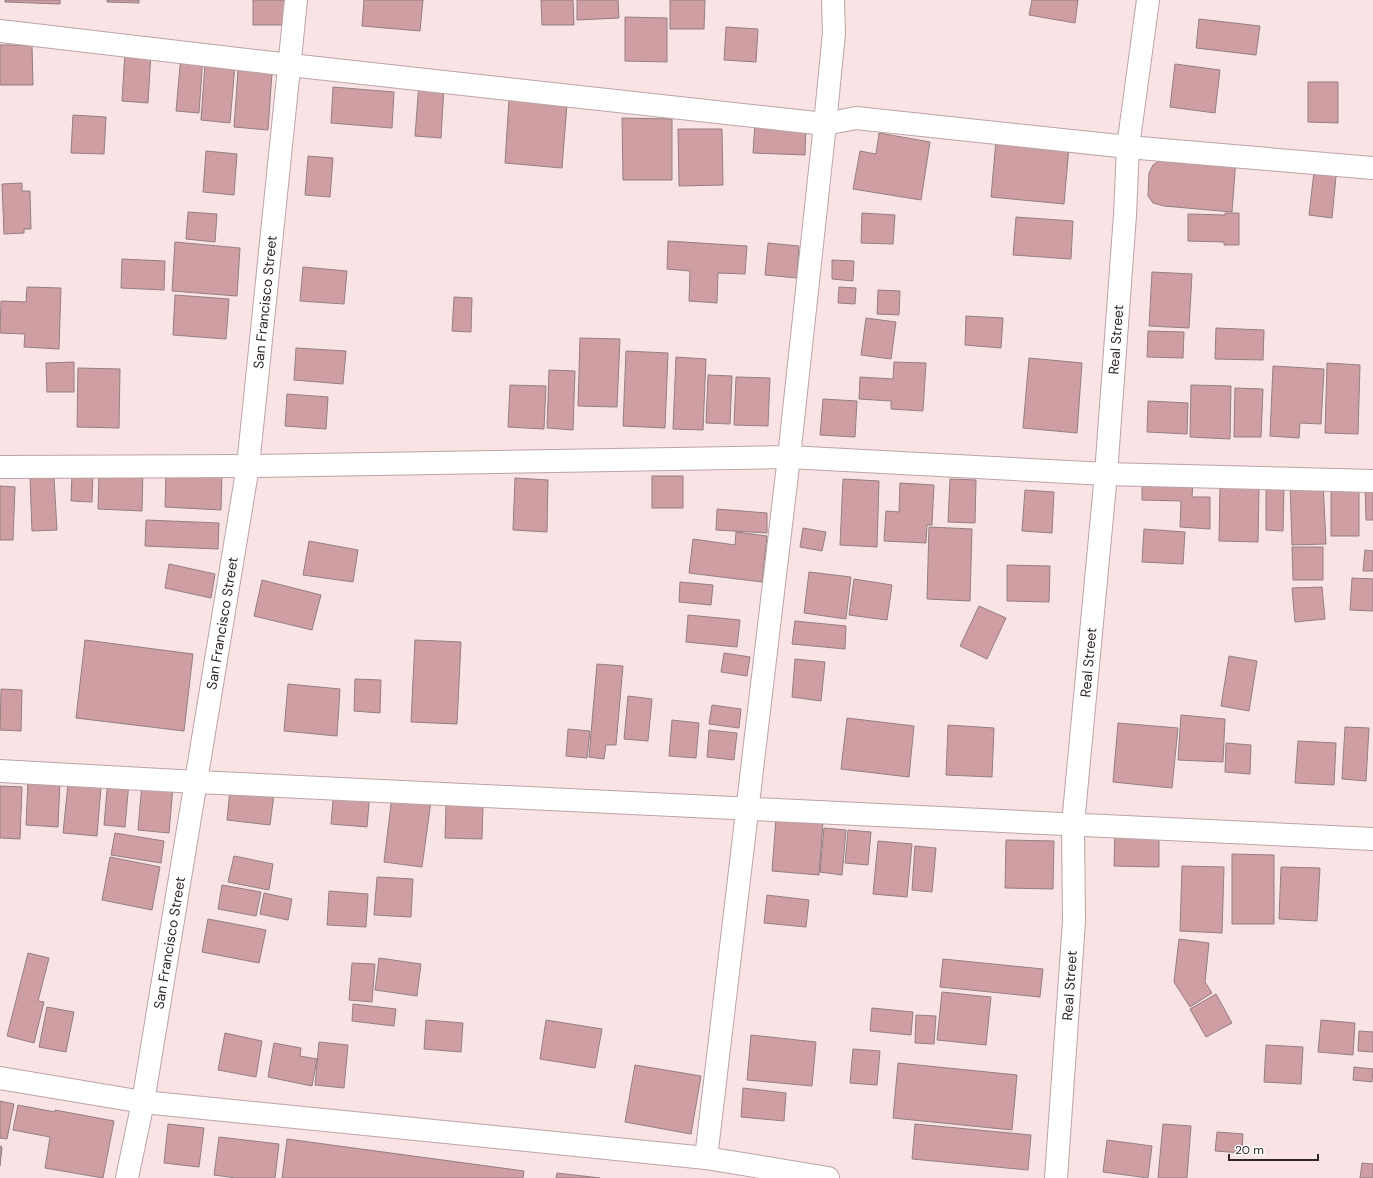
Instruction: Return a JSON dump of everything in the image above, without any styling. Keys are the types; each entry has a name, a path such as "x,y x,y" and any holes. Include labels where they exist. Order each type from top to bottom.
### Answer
{"street":[{"name":"San Francisco Street","path":"127,1178 143,1102 248,466 296,0"},
{"path":"706,1158 789,457 834,32 833,0"},
{"name":"Real Street","path":"1056,1178 1074,920 1073,824 1106,474 1125,223 1128,147 1148,0"},
{"path":"0,31 290,65 825,124 856,118 1128,147 1373,168"},
{"path":"0,467 248,466 789,457 1106,474 1373,480"},
{"path":"0,771 196,782 1373,839"},
{"path":"0,1078 143,1102 706,1158 828,1178"}],"building":[{"path":"5,0 60,0 60,4 5,2"},
{"path":"107,0 139,0 139,3 107,2"},
{"path":"253,0 286,0 286,25 253,25"},
{"path":"364,0 423,0 420,31 362,26"},
{"path":"541,0 573,0 574,25 542,25"},
{"path":"577,0 618,0 619,18 577,20"},
{"path":"670,0 705,0 704,29 670,29"},
{"path":"1032,0 1078,0 1075,23 1029,15"},
{"path":"625,17 667,18 667,62 625,61"},
{"path":"1199,19 1260,26 1256,55 1196,48"},
{"path":"726,27 758,29 756,62 724,60"},
{"path":"0,45 32,45 33,85 0,85"},
{"path":"125,51 151,53 148,103 122,101"},
{"path":"181,55 203,56 199,113 176,111"},
{"path":"205,63 235,65 230,123 201,120"},
{"path":"1175,64 1220,70 1215,113 1170,107"},
{"path":"238,70 272,73 268,130 234,127"},
{"path":"1308,82 1338,82 1338,123 1308,122"},
{"path":"419,83 444,85 441,138 415,136"},
{"path":"333,87 394,92 392,128 331,123"},
{"path":"509,99 567,104 562,168 505,163"},
{"path":"73,115 106,117 104,154 71,153"},
{"path":"622,118 672,119 672,180 623,180"},
{"path":"755,122 806,124 805,155 753,153"},
{"path":"678,129 722,129 723,185 679,186"},
{"path":"879,133 930,142 921,200 853,189 860,151 876,154"},
{"path":"996,140 1069,147 1064,204 991,197"},
{"path":"206,151 237,154 234,195 203,192"},
{"path":"308,156 333,158 330,197 305,195"},
{"path":"1236,158 1232,212 1164,206 1153,203 1148,196 1149,173 1153,165 1159,161"},
{"path":"1315,163 1337,166 1332,218 1309,215"},
{"path":"22,183 22,191 30,191 31,229 24,229 24,233 4,234 2,184"},
{"path":"188,212 217,214 215,242 186,239"},
{"path":"862,213 895,215 893,244 861,243"},
{"path":"1225,213 1239,213 1239,245 1224,245 1224,242 1188,241 1188,214 1225,215"},
{"path":"1016,217 1073,221 1071,259 1013,255"},
{"path":"668,241 747,246 745,274 718,273 717,303 689,301 690,271 667,269"},
{"path":"175,242 240,248 237,296 172,291"},
{"path":"768,243 799,246 797,278 765,275"},
{"path":"122,259 165,261 164,290 121,288"},
{"path":"832,260 854,261 853,281 832,279"},
{"path":"303,267 347,271 344,304 300,301"},
{"path":"1152,272 1192,274 1189,328 1149,326"},
{"path":"27,287 61,288 59,349 24,347 25,334 0,333 1,301 26,302"},
{"path":"839,287 856,288 855,304 838,303"},
{"path":"878,290 900,291 899,315 877,314"},
{"path":"175,295 229,299 226,339 173,335"},
{"path":"454,297 472,298 471,332 452,331"},
{"path":"966,316 1003,318 1001,348 965,345"},
{"path":"866,318 896,322 891,359 861,355"},
{"path":"1216,328 1264,330 1263,360 1215,359"},
{"path":"1148,331 1184,332 1183,358 1147,357"},
{"path":"580,338 620,339 617,407 578,406"},
{"path":"296,348 346,351 343,384 294,380"},
{"path":"626,351 668,353 665,428 623,426"},
{"path":"676,357 706,359 703,430 673,429"},
{"path":"1029,358 1082,363 1077,433 1023,428"},
{"path":"74,362 74,392 47,392 46,363"},
{"path":"894,362 926,363 923,411 891,409 891,401 859,399 860,377 893,379"},
{"path":"1327,363 1360,365 1358,434 1325,433"},
{"path":"1273,366 1324,369 1321,424 1300,423 1299,438 1270,436"},
{"path":"78,368 120,369 119,428 77,427"},
{"path":"549,370 575,371 573,430 547,428"},
{"path":"708,375 732,376 730,424 706,423"},
{"path":"736,377 770,378 768,426 734,425"},
{"path":"510,385 546,386 544,429 508,427"},
{"path":"1191,385 1231,386 1230,439 1190,437"},
{"path":"1235,388 1263,389 1261,437 1234,437"},
{"path":"287,394 328,397 326,429 285,426"},
{"path":"823,399 857,401 855,437 820,435"},
{"path":"1148,401 1188,403 1187,434 1147,432"},
{"path":"143,470 142,511 98,509 99,474"},
{"path":"166,472 222,474 221,510 165,507"},
{"path":"72,473 93,474 92,502 71,501"},
{"path":"652,476 683,476 683,508 652,508"},
{"path":"54,477 57,530 32,531 30,478"},
{"path":"515,478 548,480 547,532 513,530"},
{"path":"1142,478 1193,480 1192,497 1210,497 1210,529 1180,527 1181,501 1142,500"},
{"path":"843,479 879,481 877,547 840,545"},
{"path":"950,479 976,480 975,523 948,522"},
{"path":"1323,481 1326,544 1292,545 1290,482"},
{"path":"1359,481 1359,536 1331,536 1331,482"},
{"path":"900,483 934,485 932,525 927,525 926,543 884,541 886,511 899,512"},
{"path":"1266,484 1284,485 1283,531 1266,530"},
{"path":"1365,484 1373,484 1373,520 1366,520"},
{"path":"0,486 15,487 13,540 0,540"},
{"path":"1220,486 1259,487 1258,542 1219,541"},
{"path":"1025,490 1054,492 1052,533 1022,531"},
{"path":"717,509 767,513 767,533 716,530"},
{"path":"146,520 219,523 218,549 145,546"},
{"path":"929,527 972,529 970,601 927,599"},
{"path":"803,528 826,532 822,551 800,547"},
{"path":"1144,529 1185,532 1183,564 1142,562"},
{"path":"736,532 767,536 762,582 689,573 693,539 735,545"},
{"path":"309,541 358,550 353,582 303,575"},
{"path":"1292,547 1323,547 1323,580 1293,580"},
{"path":"1365,550 1373,551 1373,571 1363,571"},
{"path":"169,564 215,574 211,598 165,588"},
{"path":"1007,565 1050,566 1049,602 1007,601"},
{"path":"809,572 851,577 846,619 804,613"},
{"path":"1352,578 1373,579 1373,611 1350,610"},
{"path":"854,579 892,585 887,620 849,615"},
{"path":"262,580 321,595 312,630 254,616"},
{"path":"680,582 713,585 711,605 679,602"},
{"path":"1322,587 1325,619 1295,622 1292,588"},
{"path":"979,606 1006,618 987,659 960,646"},
{"path":"688,615 740,620 737,647 686,642"},
{"path":"795,621 846,626 845,649 792,644"},
{"path":"85,640 193,654 184,731 76,718"},
{"path":"415,640 461,642 457,724 411,722"},
{"path":"724,653 750,657 747,676 721,672"},
{"path":"1229,656 1257,661 1249,711 1221,706"},
{"path":"795,659 825,662 821,701 792,697"},
{"path":"597,664 623,666 616,745 606,745 604,759 589,757"},
{"path":"355,679 381,680 380,713 354,711"},
{"path":"288,684 340,689 337,736 284,731"},
{"path":"1,689 22,690 21,731 0,730"},
{"path":"628,696 652,699 648,741 624,739"},
{"path":"712,705 741,709 739,728 709,724"},
{"path":"1181,715 1225,719 1223,762 1178,760"},
{"path":"847,718 914,726 909,777 841,769"},
{"path":"672,720 699,723 696,758 669,756"},
{"path":"1118,723 1178,728 1172,788 1113,782"},
{"path":"948,725 994,728 992,777 946,775"},
{"path":"1345,727 1369,728 1366,781 1342,779"},
{"path":"568,729 590,731 587,758 566,756"},
{"path":"709,730 737,733 734,760 707,757"},
{"path":"1298,741 1336,743 1334,785 1295,783"},
{"path":"1226,743 1251,745 1250,774 1225,772"},
{"path":"108,779 129,782 125,827 104,825"},
{"path":"28,781 60,782 58,827 26,825"},
{"path":"142,783 173,787 169,833 138,830"},
{"path":"68,784 101,787 97,836 63,833"},
{"path":"0,786 22,787 20,839 0,838"},
{"path":"230,789 274,794 270,825 227,820"},
{"path":"334,789 370,792 367,827 331,824"},
{"path":"392,796 431,801 422,867 384,862"},
{"path":"446,805 483,806 482,839 445,838"},
{"path":"776,818 823,822 819,875 772,871"},
{"path":"824,828 846,830 842,875 820,872"},
{"path":"848,830 871,832 868,865 845,863"},
{"path":"1115,832 1159,832 1159,867 1114,866"},
{"path":"115,833 164,841 161,863 111,855"},
{"path":"1006,840 1054,841 1053,889 1005,888"},
{"path":"878,841 912,844 907,897 873,894"},
{"path":"915,846 936,848 932,892 912,890"},
{"path":"1232,854 1274,855 1274,924 1232,924"},
{"path":"234,856 273,864 269,890 228,882"},
{"path":"110,857 160,867 152,910 102,900"},
{"path":"1182,866 1224,867 1222,933 1180,931"},
{"path":"1281,867 1320,868 1317,921 1279,919"},
{"path":"377,877 413,879 411,917 374,915"},
{"path":"222,885 261,892 256,916 218,909"},
{"path":"329,891 368,894 366,927 327,925"},
{"path":"264,893 292,899 288,920 260,914"},
{"path":"767,895 809,900 806,927 764,923"},
{"path":"208,919 266,930 259,963 202,952"},
{"path":"1179,939 1209,943 1205,982 1212,993 1190,1007 1174,982"},
{"path":"28,953 49,958 38,1001 44,1002 34,1043 7,1036"},
{"path":"379,958 421,964 417,996 375,990"},
{"path":"943,959 1043,969 1040,997 940,987"},
{"path":"352,963 375,964 372,1002 349,1000"},
{"path":"942,992 991,997 986,1045 937,1040"},
{"path":"1216,994 1232,1023 1206,1037 1190,1009"},
{"path":"353,1004 396,1009 394,1026 352,1021"},
{"path":"47,1007 74,1012 66,1052 39,1047"},
{"path":"872,1008 913,1012 911,1035 870,1031"},
{"path":"916,1015 936,1016 934,1044 915,1043"},
{"path":"426,1020 463,1023 461,1052 424,1049"},
{"path":"546,1020 602,1029 595,1068 540,1059"},
{"path":"1321,1020 1355,1023 1353,1055 1318,1052"},
{"path":"1359,1031 1373,1032 1373,1052 1358,1051"},
{"path":"225,1033 262,1041 256,1077 218,1070"},
{"path":"751,1035 816,1042 812,1086 747,1080"},
{"path":"319,1042 348,1045 344,1088 315,1085"},
{"path":"274,1043 301,1048 300,1056 317,1059 312,1086 268,1077"},
{"path":"1266,1045 1303,1047 1301,1084 1264,1082"},
{"path":"853,1049 880,1051 877,1085 850,1083"},
{"path":"898,1063 1017,1075 1012,1130 893,1118"},
{"path":"635,1065 701,1076 691,1134 625,1122"},
{"path":"1354,1067 1373,1069 1372,1082 1353,1080"},
{"path":"743,1088 786,1093 784,1121 741,1117"},
{"path":"0,1101 14,1104 7,1139 0,1138"},
{"path":"18,1105 114,1121 103,1178 45,1168 50,1137 13,1130"},
{"path":"168,1124 204,1128 199,1167 164,1163"},
{"path":"915,1124 1031,1135 1028,1170 912,1159"},
{"path":"1163,1124 1191,1126 1187,1178 1158,1178"},
{"path":"1217,1132 1243,1134 1242,1153 1215,1151"},
{"path":"219,1137 279,1144 275,1178 236,1178 214,1175"},
{"path":"287,1139 524,1171 523,1178 282,1178"},
{"path":"1107,1140 1152,1146 1148,1178 1103,1172"},
{"path":"0,1146 2,1147 0,1166"},
{"path":"1362,1163 1373,1164 1373,1178 1360,1178"},
{"path":"557,1173 600,1178 556,1178"}]}
